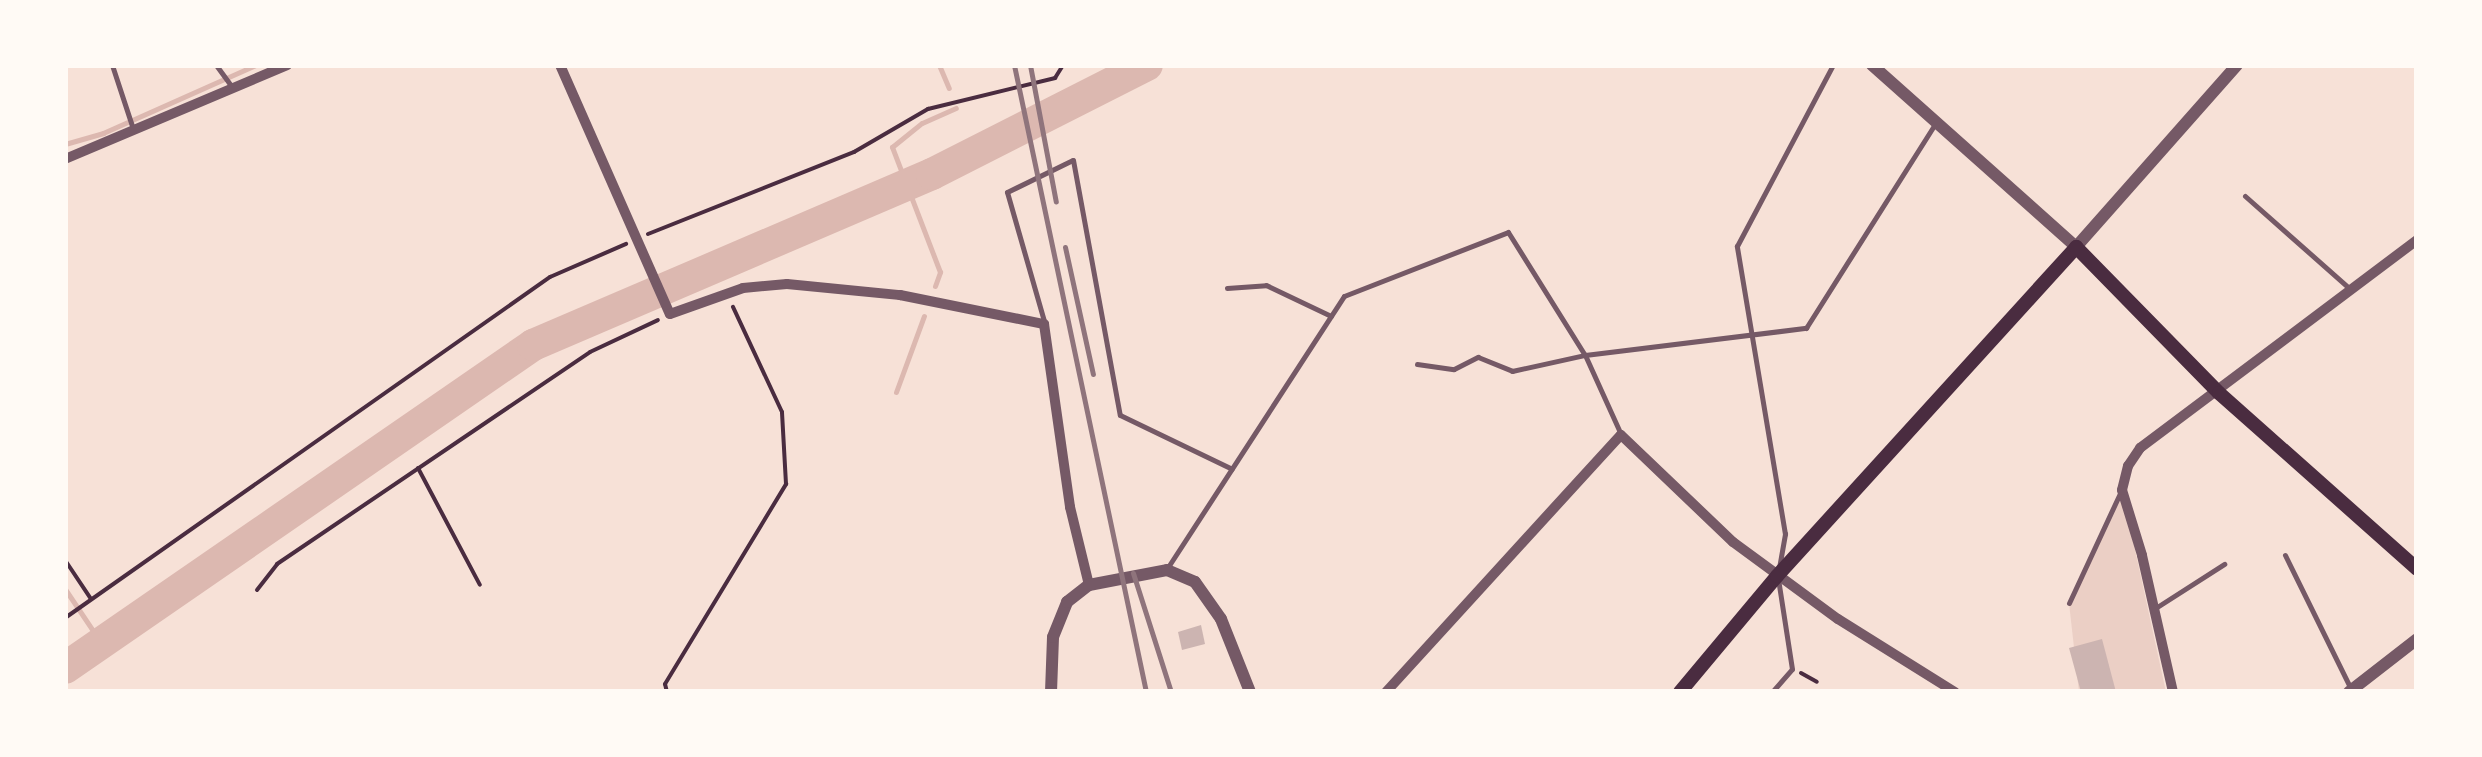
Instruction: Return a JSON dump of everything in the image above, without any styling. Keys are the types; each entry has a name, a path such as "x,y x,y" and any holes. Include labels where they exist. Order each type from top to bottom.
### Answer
{"main road":[{"path":"1680,692 1778,576 2076,247 2218,393 2417,569"}],"street":[{"path":"65,159 287,65"},
{"path":"560,65 670,314 727,294 787,284 900,294 1044,324 1070,506 1089,584"},
{"path":"1872,65 2076,247 2237,65"},
{"path":"2173,692 2122,490 2140,448 2417,240"},
{"path":"1386,692 1621,435 1733,542 1955,692"},
{"path":"1051,692 1053,637 1068,602 1089,584 1167,570 1195,582 1221,619 1250,692"},
{"path":"2350,691 2417,639"}],"lane":[{"path":"112,65 133,129"},
{"path":"216,65 231,86"},
{"path":"1772,692 1792,669 1778,576 1785,534 1737,246 1833,65"},
{"path":"1417,364 1454,369 1478,357 1512,371 1585,355 1806,328 1937,121"},
{"path":"1044,324 1007,192 1074,160 1120,415 1232,469"},
{"path":"2245,196 2352,290"},
{"path":"1167,570 1344,296 1508,232 1585,355 1621,435"},
{"path":"1227,288 1266,284 1331,316"},
{"path":"2070,603 2122,490"},
{"path":"2284,556 2350,691"},
{"path":"2154,608 2224,564"}],"path":[{"path":"67,617 550,277 854,152 928,109 1055,78 1063,65"},
{"path":"667,692 666,684 786,484 782,412 727,294"},
{"path":"258,590 277,564 590,352 670,314"},
{"path":"418,468 480,585"},
{"path":"65,560 91,600"},
{"path":"1792,669 1817,682"}],"shaded area":[{"path":"2122,490 2166,692 2079,692 2069,603"}],"building":[{"path":"1201,625 1205,644 1182,650 1178,632"},
{"path":"2102,639 2116,692 2081,692 2069,648"}],"waterway":[{"path":"65,144 103,133 256,65"},
{"path":"939,65 949,88"},
{"path":"65,668 533,345 932,174 1147,65"},
{"path":"935,286 940,272 892,147 922,123 956,108"},
{"path":"896,392 924,316"},
{"path":"65,589 100,641"}],"railway":[{"path":"1014,65 1146,692"},
{"path":"1030,65 1056,202"},
{"path":"1065,247 1093,374"},
{"path":"1133,573 1171,692"}]}
